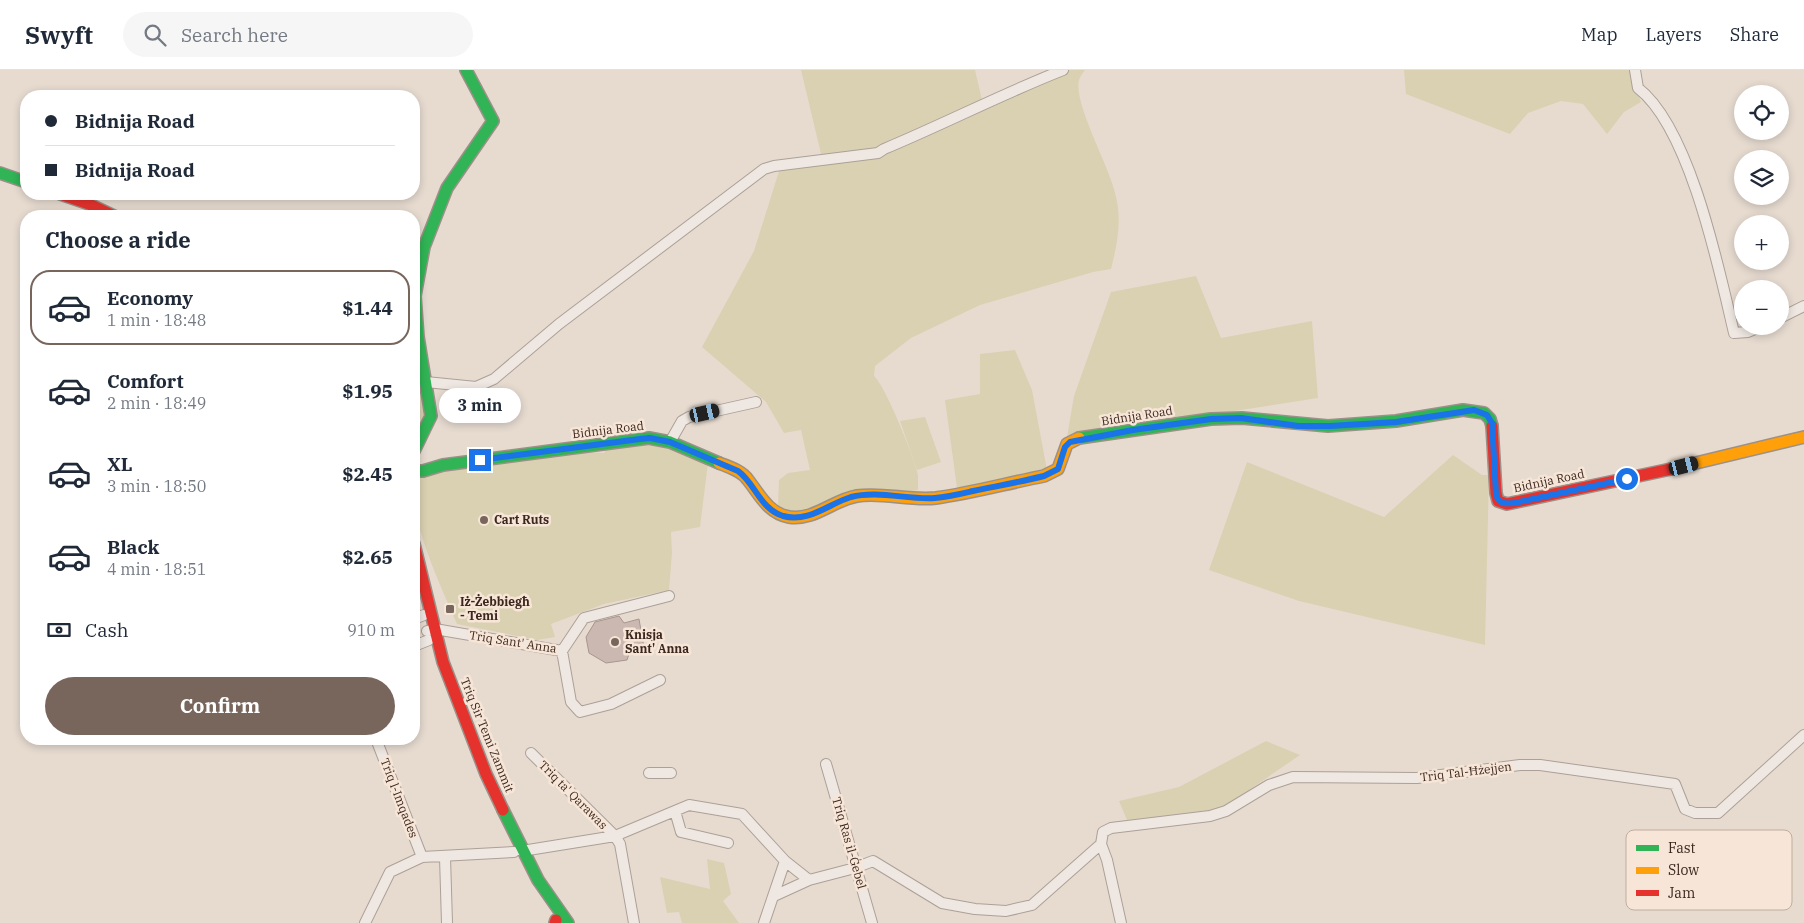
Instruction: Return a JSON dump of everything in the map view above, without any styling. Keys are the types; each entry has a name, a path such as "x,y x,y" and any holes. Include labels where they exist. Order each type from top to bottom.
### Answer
{"street":[{"path":"420,269 424,247 447,188 494,121 466,70"},
{"path":"426,382 476,387 494,380 559,324 764,169 774,166 878,153 942,125 979,106 1063,70"},
{"path":"1635,70 1638,88 1649,97 1668,125 1684,159 1715,250 1734,333"},
{"path":"0,173 20,180"},
{"path":"77,200 102,210"},
{"path":"1789,314 1804,306"},
{"path":"420,348 431,416 420,434"},
{"path":"670,442 682,421 688,417 756,402"},
{"name":"Bidnija Road","path":"420,471 443,465 650,438 670,442 738,471 748,479 753,489 771,510 782,516 798,517 812,515 841,501 857,496 935,498 1044,476 1058,469 1065,447 1073,440 1149,427 1211,419 1241,418 1298,426 1330,426 1396,422 1463,410 1481,412 1487,415 1492,423 1496,498 1502,503 1507,504 1656,472 1804,437"},
{"name":"Bidnija Road","path":"420,463 443,465"},
{"name":"Triq Sir Temi Zammit","path":"420,578 430,634 466,742 518,851 528,880 559,922"},
{"name":"Triq Sant' Anna","path":"430,634 562,651 584,618 669,596"},
{"name":"Triq Sir Temi Zammit","path":"420,619 430,634"},
{"path":"420,642 430,634"},
{"path":"562,651 571,702 580,712 611,704 660,680"},
{"name":"Triq Tal-Ħżejjen","path":"1101,844 1103,832 1111,828 1210,816 1226,811 1269,785 1293,776 1416,778 1520,765 1540,765 1675,784 1685,809 1695,813 1718,812 1804,735"},
{"name":"Triq l-Imqades","path":"378,745 422,857"},
{"name":"Triq ta' Qarawas","path":"531,754 614,836"},
{"name":"Triq Ras il-Ġebel","path":"826,764 872,923"},
{"path":"649,773 671,773"},
{"path":"365,923 390,872 422,857 518,851 614,836 689,806 742,814 785,861 809,880"},
{"path":"675,811 680,832 728,843"},
{"path":"614,836 620,844 634,923"},
{"path":"774,896 809,880 855,868 872,861 942,902 975,909 1006,911 1032,905 1101,844 1107,860 1121,923"},
{"path":"445,856 447,923"},
{"path":"764,923 785,861"}],"shaded area":[{"path":"801,70 975,70 982,100 879,149 822,158"},
{"path":"1068,70 1085,70 1079,80 1082,104 1113,185 1118,206 1117,242 1111,269 1093,272 980,305 911,338 875,366 874,376 892,407 911,454 918,475 918,490 794,514 778,506 779,480 788,473 810,470 801,430 784,433 766,402 702,347 754,251 780,168 879,156"},
{"path":"1404,70 1630,70 1641,102 1624,112 1607,134 1583,104 1561,101 1528,113 1510,134 1406,94"},
{"path":"1196,276 1221,338 1312,321 1318,398 1067,437 1074,396 1111,292"},
{"path":"1015,350 1032,390 1047,470 957,488 945,400 980,394 980,354"},
{"path":"420,379 425,401 425,414 420,426"},
{"path":"925,417 941,462 917,470 900,421"},
{"path":"655,441 708,463 700,527 671,532 672,553 669,590 604,604 551,624 555,637 537,640 457,624 426,550 420,528 420,475 588,452 604,453 608,446"},
{"path":"1453,455 1482,475 1489,475 1485,645 1299,601 1209,570 1247,462 1384,517"},
{"path":"1266,741 1300,755 1217,812 1127,820 1119,801 1179,787"},
{"path":"707,859 724,863 731,894 723,901 739,923 682,923 679,912 667,913 660,877 710,889"}],"building":[{"name":"Knisja Sant' Anna","path":"619,616 624,623 639,619 644,648 630,651 627,660 606,663 589,653 586,637 595,622"}],"traffic: fast":[{"path":"420,269 424,247 447,188 493,121 466,70"},
{"path":"0,173 20,180"},
{"path":"420,349 431,416 420,439"},
{"path":"1079,438 1211,419 1242,418 1328,426 1396,421 1463,410 1484,413 1490,419 1492,426"},
{"path":"420,471 443,465 649,438 670,442 719,463"},
{"path":"503,810 538,880 568,923"}],"traffic: slow":[{"path":"1671,469 1804,437"},
{"path":"719,463 742,474 765,503 775,512 789,517 798,517 807,516 857,496 936,498 1044,476 1058,469 1067,444 1079,438"}],"traffic: jam":[{"path":"77,200 102,210"},
{"path":"1492,426 1496,493 1498,501 1507,504 1671,469"},
{"path":"420,568 443,662 486,774 503,810"}],"place":[{"name":"Cart Ruts","path":"484,520"},
{"name":"Iż-Żebbiegħ - Temi","path":"450,609"},
{"name":"Knisja Sant' Anna","path":"615,642"}],"route":[{"path":"480,460 640,439 660,439 738,471 748,479 760,499 776,513 789,517 805,517 857,496 945,497 1044,476 1058,469 1065,447 1073,440 1133,430 1227,418 1255,419 1316,427 1381,424 1463,410 1474,410 1487,415 1491,419 1496,498 1502,503 1514,503 1627,479"}]}
